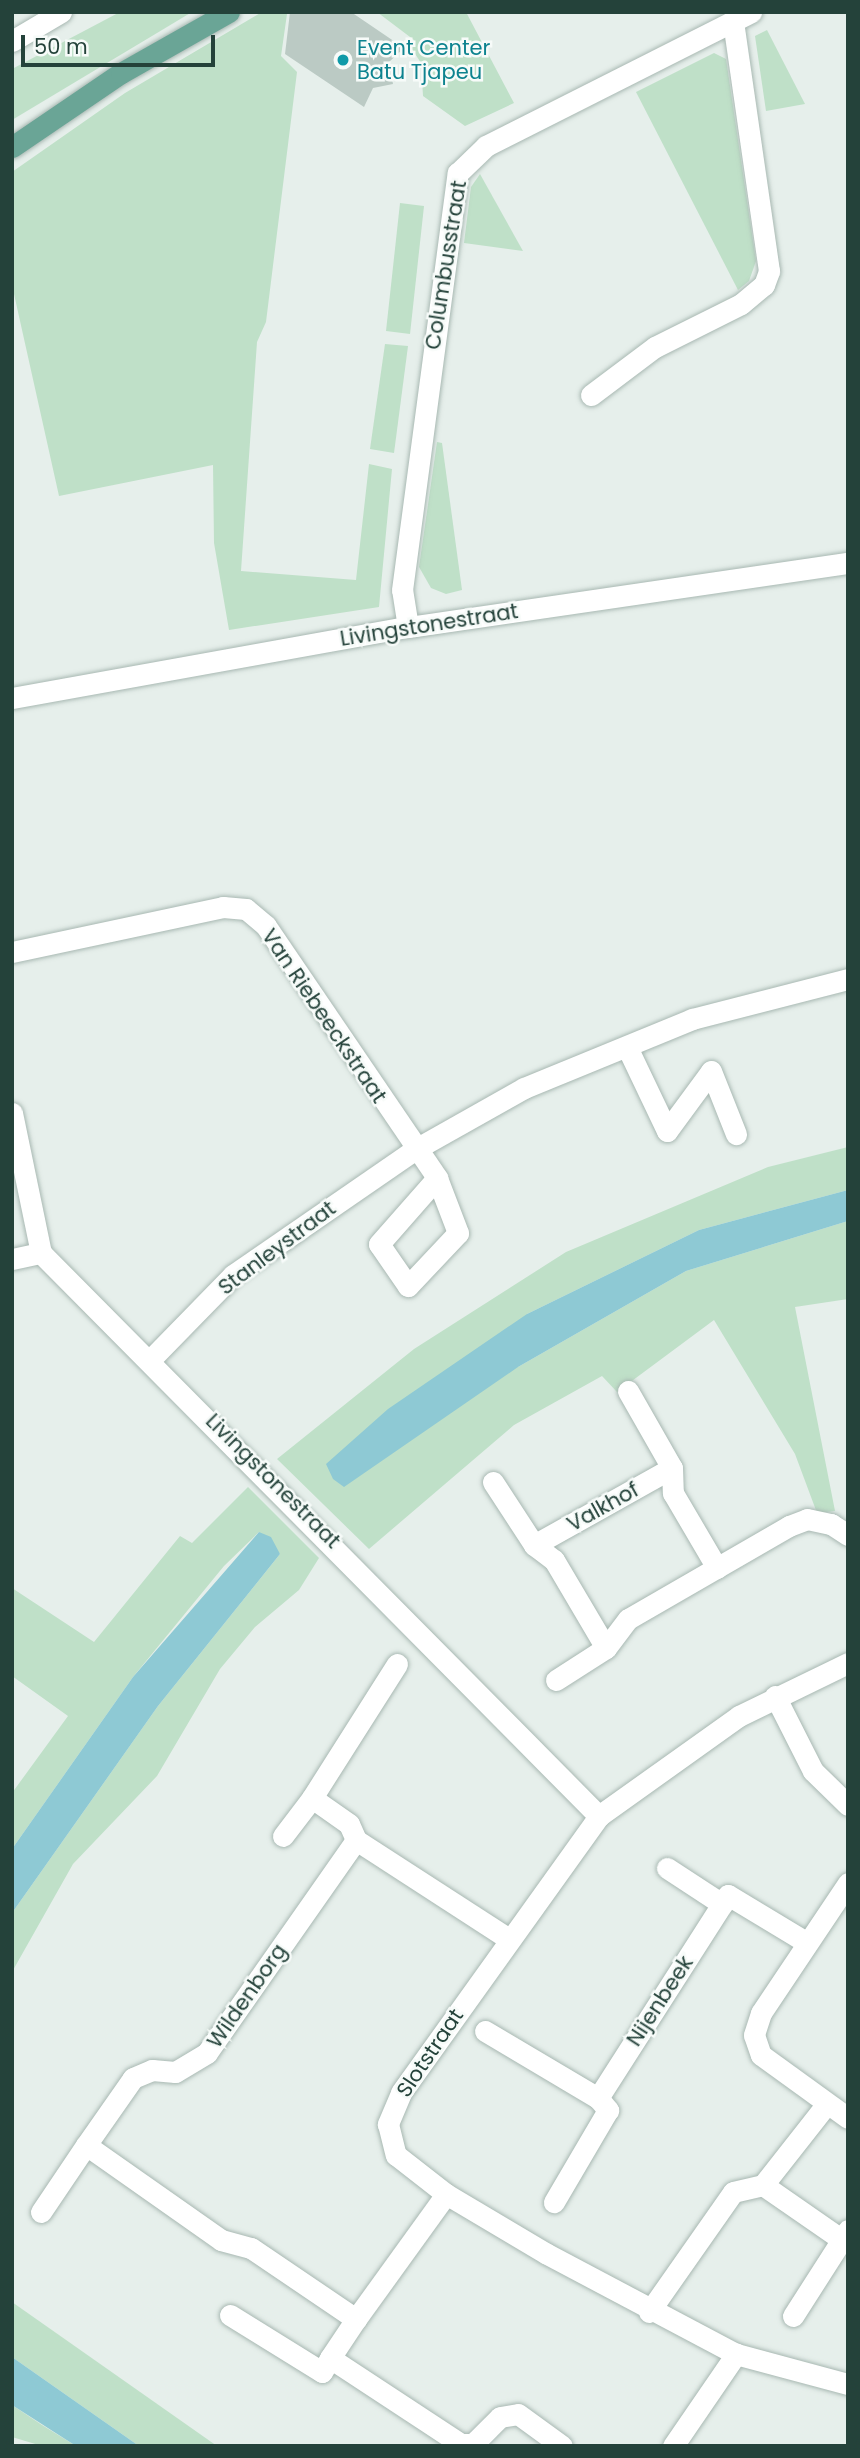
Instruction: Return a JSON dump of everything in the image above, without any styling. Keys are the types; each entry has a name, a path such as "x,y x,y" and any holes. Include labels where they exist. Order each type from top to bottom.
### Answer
{"main road":[{"path":"12,147 121,73 229,12"}],"street":[{"path":"12,41 61,12"},
{"name":"Columbusstraat","path":"408,627 402,590 458,173 486,146 742,17 769,271 764,285 741,304 655,347 590,395"},
{"name":"Livingstonestraat","path":"12,698 408,627 848,563"},
{"name":"Van Riebeeckstraat","path":"12,952 223,907 246,909 266,926 414,1150"},
{"name":"Stanleystraat","path":"151,1359 233,1275 414,1150 524,1088 692,1019 848,979"},
{"path":"627,1047 667,1131 711,1071 736,1134"},
{"path":"12,1113 41,1253 12,1259"},
{"path":"414,1150 437,1178 458,1233 408,1286 379,1244 437,1178"},
{"name":"Livingstonestraat","path":"41,1253 151,1359 599,1816"},
{"name":"Valkhof","path":"628,1391 672,1468 673,1493 717,1568"},
{"name":"Valkhof","path":"534,1545 672,1468"},
{"name":"Valkhof","path":"493,1482 534,1545 554,1560 606,1648"},
{"path":"556,1680 606,1648 628,1619 807,1519 831,1524 848,1535"},
{"name":"Slotstraat","path":"848,1663 775,1696 710,1734 599,1816 401,2093 388,2124 396,2155 446,2194 649,2312 736,2354 848,2384"},
{"path":"283,1836 312,1798 397,1664"},
{"path":"775,1696 813,1771 848,1805"},
{"path":"312,1798 349,1824 356,1839 509,1939"},
{"name":"Wildenborg","path":"41,2212 133,2078 152,2070 175,2072 207,2053 356,1839"},
{"path":"667,1868 722,1903 727,1895 806,1942"},
{"path":"848,1883 761,2013 754,2035 761,2055 826,2105 848,2118"},
{"name":"Nijenbeek","path":"598,2098 722,1903"},
{"path":"485,2031 598,2098 608,2110 554,2202"},
{"path":"649,2312 733,2192 764,2185 826,2105"},
{"path":"86,2145 221,2240 251,2248 356,2319"},
{"path":"764,2185 845,2235 793,2316"},
{"path":"230,2315 322,2372 356,2319 446,2194"},
{"path":"673,2446 736,2354"},
{"path":"330,2358 461,2444 473,2444 500,2417 518,2414 562,2446"}],"green space":[{"path":"120,12 192,12 12,120 12,69"},
{"path":"262,12 287,14 281,56 297,72 266,322 257,342 241,571 356,580 369,464 392,469 379,607 229,630 214,543 213,465 59,496 12,285 12,172 125,93"},
{"path":"377,12 466,12 514,103 465,126 423,96 421,63 410,46 414,40"},
{"path":"767,30 805,104 766,111 755,36"},
{"path":"714,53 726,59 756,261 749,281 738,290 636,92"},
{"path":"480,174 523,251 464,243 471,187"},
{"path":"400,203 424,206 410,334 386,331"},
{"path":"385,344 408,346 394,453 370,449"},
{"path":"437,442 442,443 462,590 446,594 431,588 419,567"},
{"path":"848,1147 848,1190 699,1230 527,1314 518,1367 686,1271 848,1221 848,1299 795,1307 835,1511 817,1513 795,1454 714,1320 617,1392 602,1376 514,1425 369,1549 277,1459 414,1349 566,1252 768,1167"},
{"path":"248,1487 319,1558 299,1590 255,1627 220,1669 157,1776 73,1864 12,1972 12,1913 158,1706 280,1554 259,1532 224,1566 133,1677 12,1849 12,1793 68,1716 12,1676 12,1588 94,1642 180,1536 192,1543"},
{"path":"12,2302 217,2446 139,2446 12,2357"},
{"path":"12,2405 76,2446 42,2446 12,2437"}],"water":[{"path":"848,1190 848,1221 686,1271 518,1367 344,1487 333,1479 326,1464 388,1409 527,1314 699,1230"},
{"path":"259,1532 271,1537 280,1554 158,1706 12,1913 12,1849 133,1677"},
{"path":"12,2357 139,2446 76,2446 12,2405"}],"building":[{"name":"Event Center Batu Tjapeu","path":"290,12 351,12 404,48 389,62 393,84 373,88 364,107 285,54"}],"place":[{"name":"Event Center Batu Tjapeu","path":"343,60"}]}
